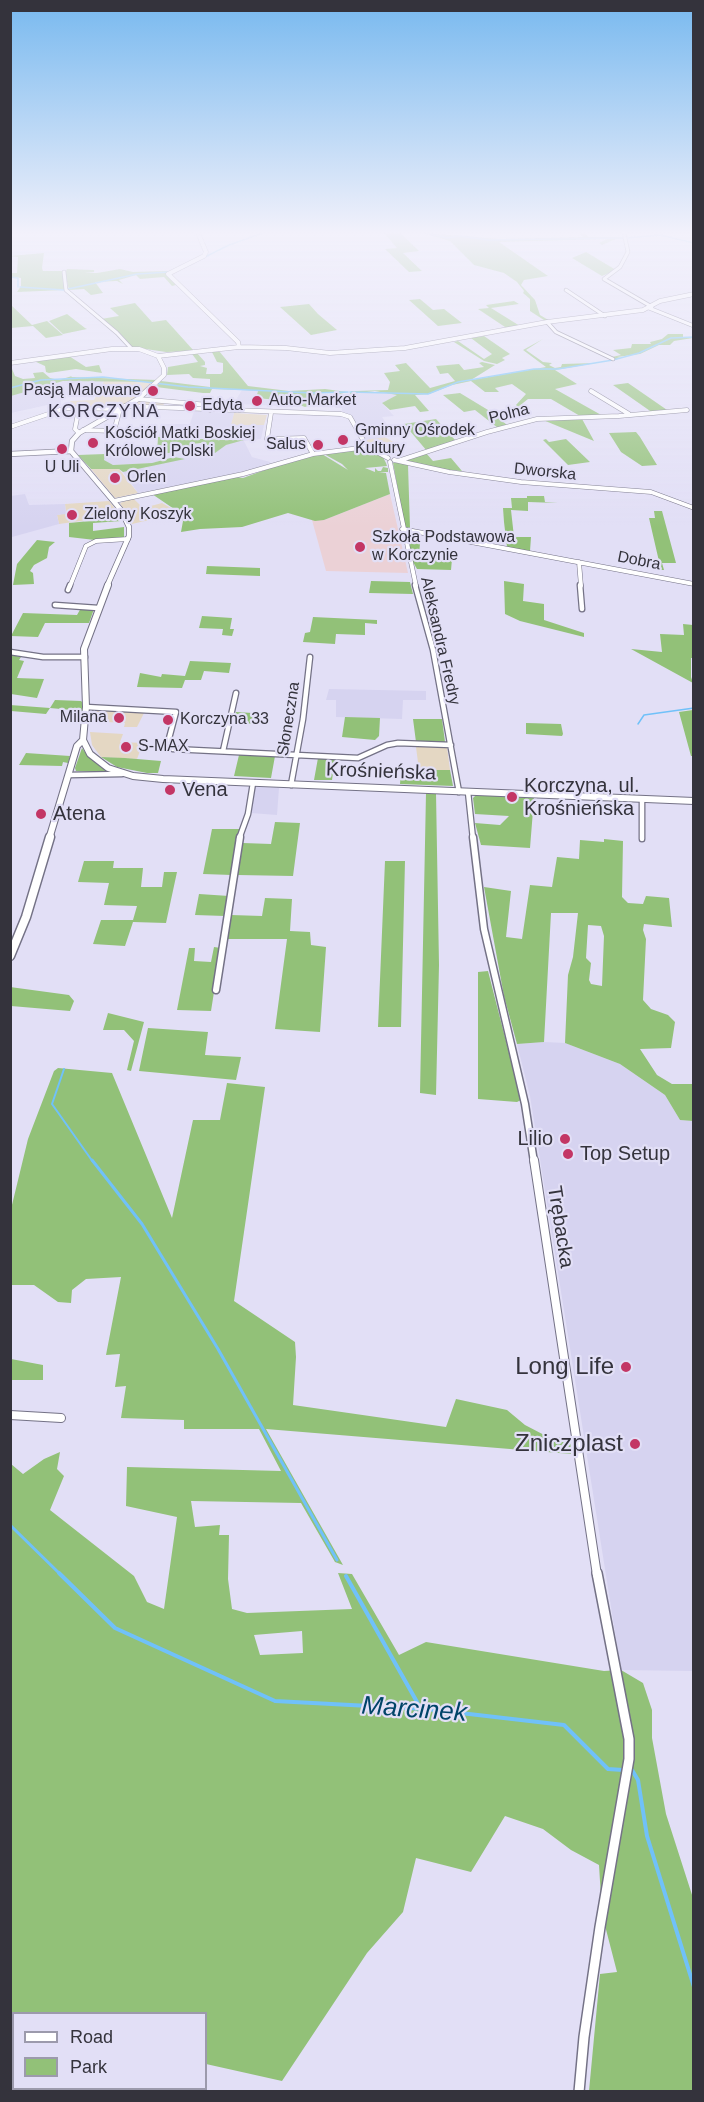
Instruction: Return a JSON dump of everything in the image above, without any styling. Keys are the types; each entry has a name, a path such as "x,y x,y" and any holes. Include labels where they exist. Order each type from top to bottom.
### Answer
{"main road":[{"name":"Krośnieńska","path":"83,740 94,758 122,774"}],"street":[{"path":"115,331 130,348"},
{"path":"226,331 238,342 238,347"},
{"path":"11,362 80,352 130,348 148,351 158,356 238,347 286,348 328,353 390,350 501,331"},
{"path":"555,331 613,359"},
{"path":"10,956 26,917 77,746 83,740 86,708 84,649 98,608 128,539 129,526 126,517 71,451 72,441 81,432 138,399 157,382 165,371 158,356"},
{"path":"591,391 630,415"},
{"path":"138,399 202,404 210,407 210,410"},
{"path":"79,408 75,428 81,432 114,431 122,408"},
{"path":"10,427 56,411 79,408 346,415 350,417 367,447 313,454 243,474 114,501"},
{"name":"Polna","path":"392,460 537,419 687,410"},
{"path":"271,413 267,440 304,438 313,454"},
{"name":"Dworska","path":"367,447 392,460 449,472 530,483 651,492 693,508"},
{"path":"10,454 71,451"},
{"name":"Aleksandra Fredry","path":"392,460 402,529 433,650 459,792"},
{"name":"Dobra","path":"402,529 693,584"},
{"path":"68,590 86,546 96,541 128,539"},
{"path":"579,562 582,609"},
{"path":"55,605 98,608"},
{"path":"10,652 43,657 85,657"},
{"name":"Słoneczna","path":"291,785 303,719 310,657"},
{"path":"223,751 236,693"},
{"path":"86,708 176,712 167,746 173,749 358,758 387,745 398,743 451,745"},
{"path":"69,775 122,774"},
{"name":"Krośnieńska","path":"122,774 143,778 291,785 693,801"},
{"path":"216,990 238,843 248,814 253,783"},
{"name":"Trębacka","path":"468,792 484,929 525,1104 600,1596 630,1739 629,1759 584,2037 579,2091"},
{"path":"642,799 642,839"},
{"path":"10,1415 61,1418"}],"shaded area":[{"path":"63,381 104,381 95,394 60,395 61,402 11,413 10,396"},
{"path":"104,381 154,382 135,399 166,401 162,407 72,406 70,401 94,400"},
{"path":"242,390 258,391 256,398 260,399 289,401 302,405 299,407 238,404 237,398"},
{"path":"357,392 398,395 382,403 394,416 382,417 395,436 365,440 352,418 342,413 342,408 336,408 331,402 337,396"},
{"path":"194,411 234,413 231,425 264,425 261,439 244,441 252,457 270,462 270,465 243,473 138,493 123,472 177,460 174,457 152,463 113,465 103,460 105,454 110,454 112,450 157,454 179,452 191,444 226,445 240,440 158,437 163,424 190,424"},
{"path":"234,413 267,415 264,425 230,426"},
{"path":"383,436 402,447 389,456 371,447 365,440"},
{"path":"91,469 119,469 138,493 115,498"},
{"path":"25,494 29,505 65,504 66,514 57,515 59,524 12,537 11,544 10,496"},
{"name":"Szkoła Podstawowa w Korczynie","path":"390,494 408,573 326,571 312,520 324,520"},
{"path":"133,498 143,508 162,503 180,513 132,524 120,503"},
{"path":"109,501 119,513 116,516 59,524 57,515 66,513 65,504"},
{"path":"329,689 426,691 426,700 403,700 402,719 336,717 336,700 326,700"},
{"path":"92,709 145,711 137,727 124,727 125,723 89,721"},
{"path":"90,732 123,734 120,742 143,743 137,759 101,757 92,745"},
{"path":"416,747 447,747 450,770 419,770"},
{"path":"255,787 279,788 277,815 251,813"},
{"path":"565,1043 620,1064 665,1095 680,1120 693,1121 693,1671 621,1670 530,1096 517,1044"}],"green space":[{"path":"39,331 59,331 63,335 46,338"},
{"path":"60,331 77,331 63,334"},
{"path":"114,331 176,331 194,351 166,352 132,347"},
{"path":"307,331 331,331 311,335"},
{"path":"668,334 683,334 683,337 693,338 674,341 670,345 659,345 640,354 617,357 621,358 615,360 612,357 621,355 613,350 631,348 632,344 651,344 650,342 662,339"},
{"path":"484,336 510,354 502,358 505,360 497,364 484,361 454,342 458,341 484,359 492,354 471,338"},
{"path":"543,339 526,350 543,362 552,363 549,365 555,368 561,367 562,364 596,363 555,370 577,384 555,389 603,416 580,416 551,399 528,399 518,407 516,405 526,394 512,384 495,388 499,392 485,392 471,381 429,394 415,395 429,411 420,412 415,406 390,410 382,403 397,395 375,391 350,394 351,391 388,390 390,382 384,373 400,371 395,365 406,363 430,388 455,381 448,373 440,374 436,366 459,364 464,370 484,367 479,363 482,362 495,365 471,380 546,367 523,350"},
{"path":"219,351 248,386 289,391 325,389 347,392 337,395 332,392 316,393 311,405 305,407 289,401 256,398 258,391 273,391 212,389 210,393 203,393 156,387 161,381 210,387 210,379 193,378 189,374 167,375 168,367 198,362 192,354 197,353 205,362 205,365 200,366 207,368 206,374 221,374 223,363 217,362 212,352"},
{"path":"69,356 86,367 99,365 102,373 76,369 49,373 46,372 45,366 34,361"},
{"path":"10,364 15,376 23,379 35,378 33,373 43,372 50,378 59,380 72,376 157,380 154,382 63,381 11,396"},
{"path":"628,383 670,412 653,413 613,385"},
{"path":"460,393 493,413 507,425 498,428 475,410 464,412 443,395"},
{"path":"581,417 594,441 543,420"},
{"path":"436,419 456,441 427,451 404,424"},
{"path":"636,432 657,465 642,466 621,452 609,433"},
{"path":"158,437 244,440 226,445 215,453 207,451 207,444 201,443 192,444 190,449 179,452 157,454"},
{"path":"546,439 549,442 566,439 590,462 568,465 543,440"},
{"path":"365,449 383,457 387,466 365,468 375,472 375,468 381,471 383,467 388,468 388,472 379,472 386,473 390,494 324,520 315,521 288,513 242,527 181,532 183,521 180,513 152,494 237,477 243,478 292,460 322,454 348,470 324,454"},
{"path":"426,453 433,461 451,458 462,471 437,469 402,460"},
{"path":"105,454 104,460 113,465 152,463 174,457 185,459 123,472 119,469 91,469 78,455"},
{"path":"393,463 408,465 410,528 405,527"},
{"path":"527,496 544,496 545,502 558,503 528,502 528,511 511,510 514,537 531,537 530,551 507,547 503,508 512,508 511,498 527,498"},
{"path":"654,511 662,511 676,563 662,563 664,570 661,570 649,518 655,518"},
{"path":"120,518 121,521 93,523 93,531 124,527 124,537 95,540 69,537 69,523"},
{"path":"406,530 421,533 419,554 421,558 452,559 451,570 417,569 413,562"},
{"path":"37,540 55,542 49,547 47,558 34,565 30,571 33,573 34,584 13,585 17,564"},
{"path":"207,566 260,568 260,576 206,574"},
{"path":"371,581 410,582 413,594 369,593"},
{"path":"504,581 524,584 523,601 544,604 544,620 584,633 584,637 520,621 505,614"},
{"path":"81,608 94,609 89,623 45,623 38,637 11,636 23,613 77,615"},
{"path":"202,616 232,618 230,629 234,629 232,636 222,635 223,629 199,628"},
{"path":"313,617 377,620 377,624 365,623 365,635 336,634 335,644 303,642 305,633 310,632"},
{"path":"683,624 693,625 691,677 693,683 631,649 662,652 660,634 684,635"},
{"path":"11,655 21,657 19,660 24,661 17,678 44,679 37,698 11,694"},
{"path":"190,661 231,663 229,673 204,671 201,680 185,680 182,688 137,687 140,673 161,677 162,674 185,676"},
{"path":"55,700 83,703 82,711 50,708"},
{"path":"10,705 50,708 46,714 11,711"},
{"path":"693,710 693,756 691,756 679,712"},
{"path":"236,712 269,714 267,724 233,723"},
{"path":"345,717 380,718 379,736 375,740 342,737"},
{"path":"413,719 442,719 445,742 416,742"},
{"path":"526,723 561,724 563,734 562,736 526,734"},
{"path":"82,748 88,756 109,772 76,771"},
{"path":"26,753 70,756 68,763 63,762 62,766 19,765"},
{"path":"239,755 275,756 271,778 234,776"},
{"path":"101,757 161,761 158,773 147,773 117,767"},
{"path":"318,758 335,759 332,780 314,780"},
{"path":"419,770 450,770 453,786 400,784 401,772 419,773"},
{"path":"426,793 436,793 439,965 436,1095 420,1093"},
{"path":"476,795 534,798 530,848 481,845 475,823 500,825 509,816 475,814 473,798"},
{"path":"275,822 300,823 293,876 238,875 243,843 271,844"},
{"path":"212,829 241,829 232,875 203,874"},
{"path":"604,839 623,841 622,897 628,903 643,904 646,896 669,898 672,927 644,924 646,939 643,1000 651,1009 668,1015 675,1022 671,1048 640,1049 657,1075 672,1084 693,1084 693,1121 680,1120 665,1095 620,1064 565,1043 568,975 573,957 578,913 551,913 544,1042 517,1044 504,996 484,887 511,891 506,937 522,939 530,885 552,887 557,857 579,859 580,840 604,842","holes":["588,925 601,926 604,936 602,986 591,984 589,980 591,963 586,958"]},
{"path":"84,861 114,861 113,868 143,868 141,887 162,887 164,872 177,872 166,923 133,922 125,946 93,944 101,920 133,920 137,906 104,905 109,883 78,882"},
{"path":"385,861 405,861 401,1027 378,1027"},
{"path":"199,894 229,896 225,916 195,915"},
{"path":"265,898 292,899 290,931 310,932 311,945 326,947 320,1032 275,1029 287,939 227,939 231,915 262,916"},
{"path":"214,947 221,948 211,1011 177,1010 189,948 195,948 194,961 211,962"},
{"path":"488,971 521,1100 517,1102 478,1099 478,972"},
{"path":"10,987 69,995 74,1001 70,1011 11,1006"},
{"path":"108,1013 144,1022 131,1071 127,1070 134,1041 124,1030 103,1030"},
{"path":"148,1028 208,1032 205,1055 241,1057 236,1080 139,1071"},
{"path":"58,1068 112,1073 172,1218 193,1120 220,1120 227,1083 265,1087 234,1301 295,1342 293,1405 446,1427 456,1399 507,1410 525,1425 550,1438 570,1436 571,1454 266,1429 343,1565 335,1562 301,1503 191,1501 195,1527 220,1525 219,1535 229,1535 228,1579 232,1609 247,1613 352,1609 338,1573 352,1574 399,1655 426,1642 604,1671 621,1670 643,1683 652,1710 652,1738 666,1814 693,1898 693,2091 589,2091 600,1974 617,1972 602,1914 599,1865 571,1850 543,1829 505,1816 471,1872 416,1858 403,1912 367,1953 282,2081 207,2064 207,2012 12,2012 11,2032 11,1464 23,1474 44,1459 60,1452 57,1469 64,1476 50,1510 134,1576 147,1602 164,1609 177,1517 126,1506 127,1467 281,1471 259,1429 184,1429 184,1420 121,1418 126,1386 115,1387 120,1354 106,1355 121,1277 86,1279 72,1290 71,1303 58,1302 34,1285 11,1285 11,1209 28,1139 54,1071","holes":["302,1631 303,1653 260,1655 254,1635"]},
{"path":"11,1359 43,1365 43,1380 11,1380"}],"waterway":[{"path":"350,392 428,394 458,382 534,369 558,369 613,360 639,353 671,338 694,337"},
{"path":"10,388 41,380 103,377 188,387 312,393 348,392"},
{"path":"638,724 644,715 694,708"},
{"path":"64,1069 52,1104 93,1162"},
{"path":"92,1160 142,1224 218,1349 337,1560"},
{"name":"Marcinek","path":"10,1525 61,1575"},
{"name":"Marcinek","path":"59,1573 115,1628 275,1701 421,1709"},
{"path":"346,1576 421,1709"},
{"name":"Marcinek","path":"421,1709 564,1725 608,1769 623,1770"},
{"name":"Marcinek","path":"629,1770 632,1770 638,1780 647,1836 694,1987"}],"place":[{"name":"Pasją Malowane","path":"153,391"},
{"name":"Auto-Market","path":"257,401"},
{"name":"Edyta","path":"190,406"},
{"name":"Gminny Ośrodek Kultury","path":"343,440"},
{"name":"Kościół Matki Boskiej Królowej Polski","path":"93,443"},
{"name":"Salus","path":"318,445"},
{"name":"U Uli","path":"62,449"},
{"name":"Orlen","path":"115,478"},
{"name":"Zielony Koszyk","path":"72,515"},
{"name":"Szkoła Podstawowa w Korczynie","path":"360,547"},
{"name":"Milana","path":"119,718"},
{"name":"Korczyna 33","path":"168,720"},
{"name":"S-MAX","path":"126,747"},
{"name":"Vena","path":"170,790"},
{"name":"Korczyna, ul. Krośnieńska","path":"512,797"},
{"name":"Atena","path":"41,814"},
{"name":"Lilio","path":"565,1139"},
{"name":"Top Setup","path":"568,1154"},
{"name":"Long Life","path":"626,1367"},
{"name":"Zniczplast","path":"635,1444"}],"district":[{"name":"KORCZYNA","path":"104,412"}]}
